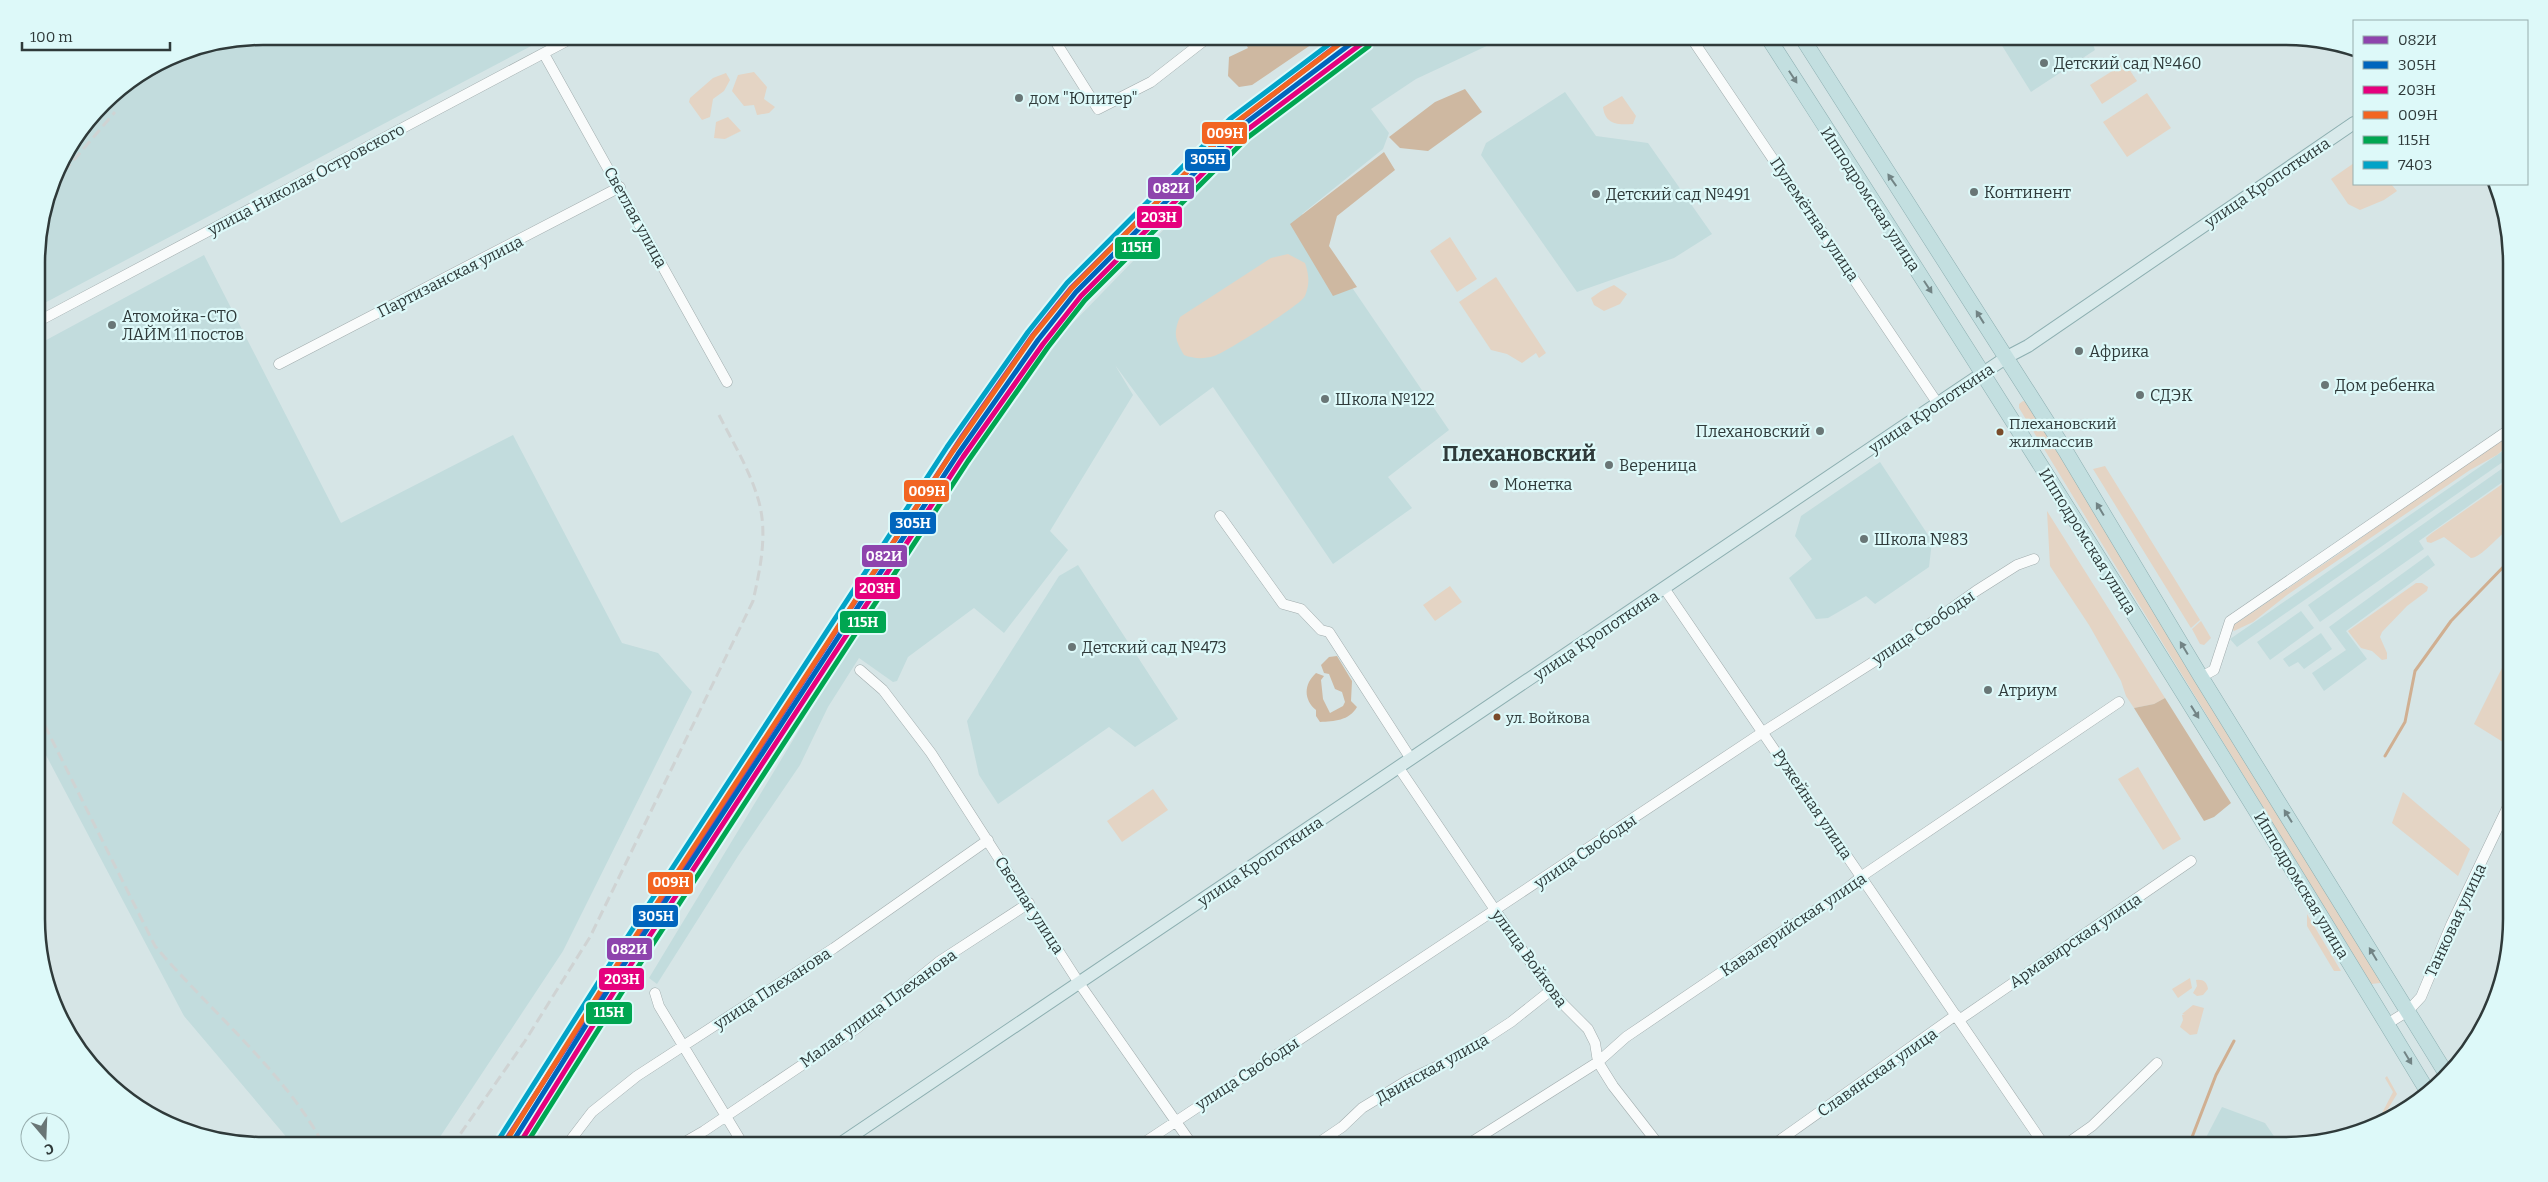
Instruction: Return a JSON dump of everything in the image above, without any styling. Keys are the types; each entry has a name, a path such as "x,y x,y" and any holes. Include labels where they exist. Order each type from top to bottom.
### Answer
{"highway":[{"name":"Ипподромская улица","path":"1772,45 1984,374 2252,802 2387,1024"},
{"name":"Ипподромская улица","path":"1807,45 2007,357 2201,677 2408,1011"},
{"path":"2370,996 2379,995 2386,990 2390,982"},
{"path":"2408,1011 2444,1068"},
{"path":"2387,1024 2425,1087"}],"main road":[{"name":"улица Кропоткина","path":"850,1137 2007,357 2028,346 2353,124"}],"street":[{"name":"улица Николая Островского","path":"45,318 560,45"},
{"path":"1058,45 1098,109 1151,82 1198,45"},
{"name":"Пулемётная улица","path":"1696,45 1938,404"},
{"name":"Светлая улица","path":"544,54 620,187 727,382"},
{"name":"Партизанская улица","path":"279,364 620,187"},
{"path":"2201,677 2214,670 2230,621 2503,434"},
{"path":"1220,516 1283,604 1301,609 1321,630 1329,632 1412,759"},
{"name":"улица Свободы","path":"1151,1137 1494,912 1763,732 1900,645 1976,591 2017,565 2034,560"},
{"name":"Ружейная улица","path":"1664,588 2039,1137"},
{"name":"Светлая улица","path":"860,670 883,690 931,753 1079,983 1188,1137"},
{"name":"Кавалерийская улица","path":"1482,1137 1598,1062 1626,1037 1766,942 1838,896 1862,876 2119,702"},
{"name":"улица Войкова","path":"1399,768 1480,885 1494,912 1550,991 1588,1029 1595,1043 1598,1062 1613,1086 1653,1137"},
{"name":"Танковая улица","path":"2387,1024 2408,1011 2421,997 2451,925 2503,817"},
{"name":"улица Плеханова","path":"573,1137 592,1112 637,1076 834,948 988,840"},
{"name":"Армавирская улица","path":"1958,1017 2191,861"},
{"name":"Малая улица Плеханова","path":"694,1137 857,1028 940,961 1029,904"},
{"name":"Двинская улица","path":"1327,1137 1342,1127 1362,1108 1408,1080 1460,1056 1511,1022 1550,991"},
{"path":"655,993 659,1006 739,1137"},
{"name":"Славянская улица","path":"1785,1137 1958,1017"},
{"path":"2076,1137 2092,1126 2157,1063"}],"shaded area":[{"path":"249,45 533,45 45,303 45,249 49,221 57,193 74,154 99,119 119,99 154,74 207,52"},
{"path":"1246,45 1311,45 1252,85 1239,87 1228,76 1229,57 1248,48"},
{"path":"1364,45 1489,45 1416,79 1371,109 1389,133 1383,149 1302,214 1449,430 1388,477 1412,508 1333,564 1213,387 1160,426 1115,365 1133,395 1050,531 1068,550 1004,633 974,608 908,657 897,681 893,682 859,658 828,707 800,765 738,856 657,984 649,978 865,621 927,526 1066,330 1277,113 1339,62"},
{"name":"Детский сад №460","path":"2002,45 2093,45 2095,50 2031,92"},
{"path":"2125,63 2137,81 2102,104 2090,85"},
{"path":"754,72 767,87 764,99 775,107 769,113 757,115 754,105 744,106 732,91 738,75"},
{"path":"726,73 730,80 724,91 713,99 710,117 702,120 689,102 690,98 713,78"},
{"path":"1465,89 1482,112 1428,151 1400,148 1389,137 1435,102"},
{"name":"Детский сад №491","path":"1565,92 1596,136 1648,143 1712,234 1674,258 1577,292 1481,155 1486,143"},
{"path":"2147,93 2171,128 2127,157 2103,122"},
{"path":"1622,96 1636,116 1633,124 1614,123 1604,113 1603,107"},
{"path":"728,117 741,131 725,139 714,138 716,122"},
{"path":"1384,152 1395,170 1337,216 1329,246 1357,287 1333,296 1290,224"},
{"path":"2353,164 2353,185 2392,185 2397,191 2384,200 2360,210 2348,204 2331,179"},
{"path":"1450,237 1477,279 1457,292 1430,251"},
{"path":"1288,254 1305,263 1308,287 1305,296 1300,301 1262,328 1214,356 1199,358 1184,355 1176,336 1176,328 1180,317 1271,258"},
{"path":"204,255 341,523 513,435 622,643 658,653 692,692 563,951 440,1137 286,1137 184,1016 45,753 45,341"},
{"path":"1496,277 1546,353 1539,358 1536,353 1522,363 1507,354 1491,350 1459,302"},
{"path":"1614,285 1627,294 1620,304 1604,311 1594,305 1591,298"},
{"path":"2023,401 2029,403 2382,978 2380,983 2371,984 2019,408 2019,404"},
{"path":"2503,436 2503,450 2497,455 2470,470 2287,595 2253,622 2234,631 2231,627 2343,551"},
{"path":"2503,451 2503,462 2237,647 2230,639"},
{"name":"Школа №83","path":"1880,462 1932,541 1929,567 1875,604 1866,596 1828,618 1816,619 1789,578 1812,559 1795,536 1801,516"},
{"path":"2105,466 2200,620 2191,628 2093,469"},
{"path":"2503,468 2503,482 2419,541 2424,549 2320,622 2308,605"},
{"path":"2503,484 2503,534 2480,554 2471,558 2444,537 2431,543 2427,542 2426,538"},
{"path":"2047,511 2165,698 2154,704 2134,708 2126,696 2121,681 2089,625 2050,566"},
{"path":"2428,555 2435,565 2346,631 2367,659 2324,691 2312,673 2346,650 2329,627"},
{"name":"Детский сад №473","path":"1078,565 1178,719 1135,747 1109,727 998,804 979,775 967,721 1059,576"},
{"path":"2416,583 2422,583 2428,587 2427,591 2407,606 2382,632 2380,637 2387,653 2387,659 2382,660 2372,651 2361,648 2348,631"},
{"path":"1450,586 1462,602 1435,621 1423,605"},
{"path":"2301,611 2314,628 2270,660 2257,642"},
{"path":"2201,621 2211,638 2204,645 2200,644 2192,629"},
{"path":"2321,633 2332,649 2304,669 2298,662 2289,667 2283,659"},
{"path":"1337,656 1352,681 1351,701 1357,707 1354,712 1345,718 1336,721 1320,722 1316,716 1316,710 1307,696 1307,687 1316,673 1324,676 1321,680 1323,699 1330,713 1343,706 1345,702 1342,692 1335,689 1329,674 1324,673 1321,665 1329,657"},
{"path":"2503,666 2503,742 2474,724"},
{"path":"2165,698 2231,803 2214,817 2204,821 2134,708 2154,704"},
{"path":"2138,767 2181,839 2163,850 2118,779"},
{"path":"1153,789 1168,810 1122,842 1107,821"},
{"path":"2403,792 2470,849 2458,876 2392,823"},
{"path":"2307,914 2341,971 2334,971 2307,926"},
{"path":"2190,978 2192,988 2178,998 2172,989"},
{"path":"2196,980 2207,984 2208,989 2203,995 2197,996 2193,993 2197,986"},
{"path":"2193,1005 2204,1008 2197,1034 2190,1035 2180,1027 2183,1020 2182,1015 2185,1014 2182,1014"},
{"path":"2387,1076 2397,1094 2386,1112 2382,1114 2393,1092 2385,1078"},
{"path":"2222,1107 2265,1123 2275,1137 2206,1137"}],"waterway":[{"path":"2385,756 2405,722 2415,671 2451,621 2503,567"},
{"path":"2192,1137 2216,1075 2234,1041"}],"railway":[{"path":"68,166 115,112"},
{"path":"458,1137 525,1041 590,937 753,601 763,542 760,506 747,469 717,411"},
{"path":"45,726 155,946 268,1067 308,1119 319,1137"}],"transit line":[{"name":"7403","path":"500,1137 615,956 947,447 1028,332 1067,283 1230,119 1328,45"},
{"name":"082И","path":"508,1137 961,438 1033,335 1071,288 1236,123 1337,45"},
{"name":"009Н","path":"509,1137 620,960 953,451 1033,336 1072,288 1235,123 1338,45"},
{"name":"305Н","path":"516,1137 625,963 958,454 1038,340 1076,292 1239,128 1349,45"},
{"name":"203Н","path":"524,1137 630,966 963,457 1043,344 1081,296 1243,133 1360,45"},
{"name":"115Н","path":"531,1137 636,970 968,461 1048,347 1085,300 1247,138 1369,46"}],"place":[{"name":"Детский сад №460","path":"2044,63"},
{"name":"дом \"Юпитер\"","path":"1019,98"},
{"name":"Континент","path":"1974,192"},
{"name":"Детский сад №491","path":"1596,194"},
{"name":"Атомойка-СТО ЛАЙМ 11 постов","path":"112,325"},
{"name":"Африка","path":"2079,351"},
{"name":"Дом ребенка","path":"2325,385"},
{"name":"СДЭК","path":"2140,395"},
{"name":"Школа №122","path":"1325,399"},
{"name":"Плехановский","path":"1820,431"},
{"name":"Плехановский жилмассив","path":"2000,432"},
{"name":"Вереница","path":"1609,465"},
{"name":"Монетка","path":"1494,484"},
{"name":"Школа №83","path":"1864,539"},
{"name":"Детский сад №473","path":"1072,647"},
{"name":"Атриум","path":"1988,690"},
{"name":"ул. Войкова","path":"1497,717"}],"district":[{"name":"Плехановский","path":"1519,454"}]}
